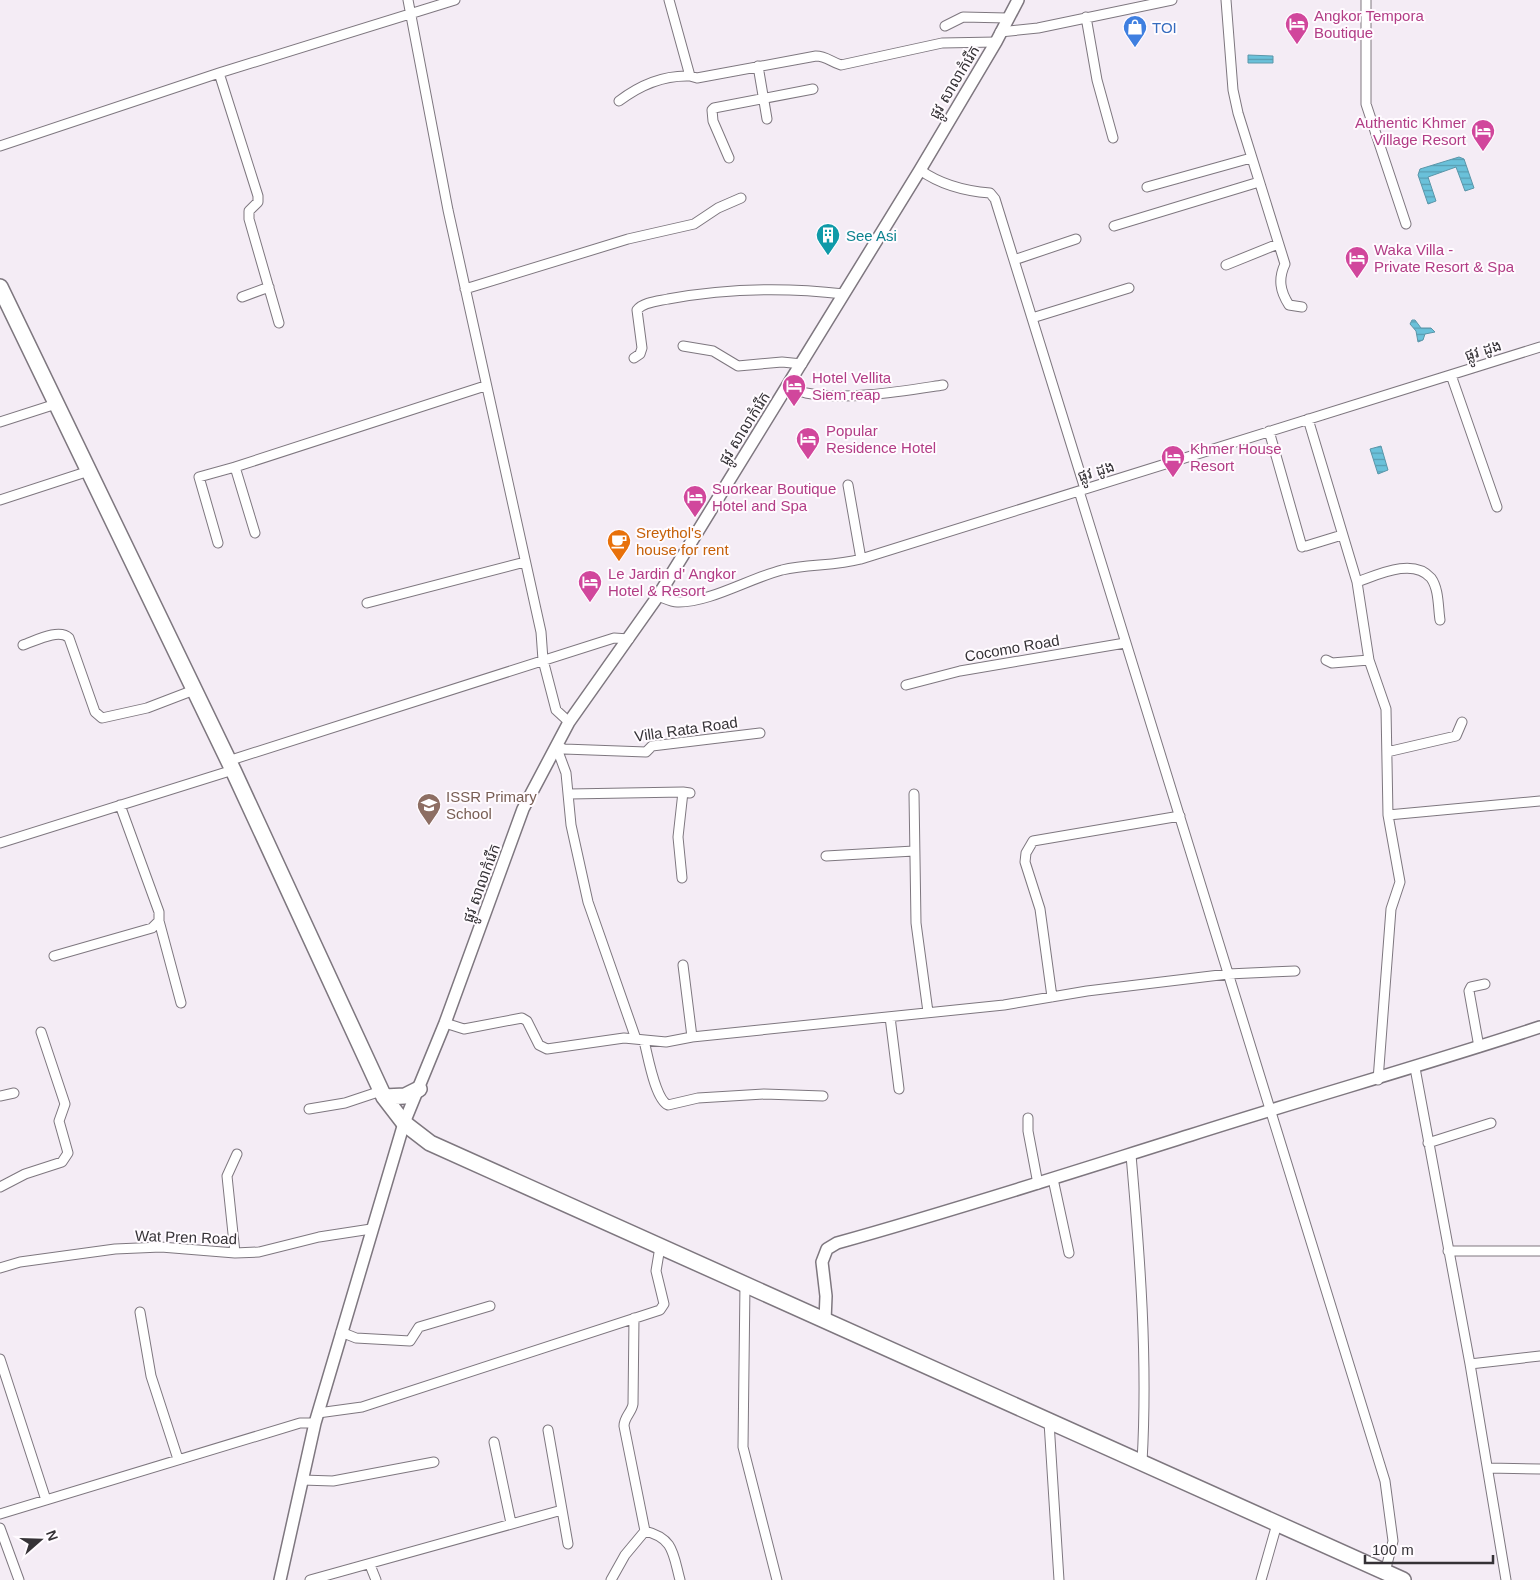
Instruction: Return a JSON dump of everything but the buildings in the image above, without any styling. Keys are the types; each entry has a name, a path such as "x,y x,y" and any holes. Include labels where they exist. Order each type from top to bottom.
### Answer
{"highway":[{"path":"0,287 231,766 383,1094 404,1124 430,1143 1403,1580"},
{"path":"383,1094 405,1096 419,1089"}],"street":[{"path":"408,0 412,12 417,54 485,386 541,632 543,660 556,710 569,722"},
{"path":"0,146 219,73 455,0"},
{"path":"669,0 690,76"},
{"name":"ផ្លូវ សាលាកំរើក","path":"280,1580 310,1481 316,1418 371,1229 404,1124 445,1023 523,809 569,722 662,598 789,384 920,170 1018,0"},
{"path":"619,101 644,85 670,77 690,76 697,78 816,56 824,56 831,62 841,65 942,42 998,37 1172,0"},
{"path":"1226,0 1234,97 1251,158 1285,264 1279,278 1283,295 1289,305 1302,307"},
{"path":"1366,5 1366,104 1406,224"},
{"path":"945,26 964,17 1007,18"},
{"path":"1086,17 1097,80 1113,138"},
{"path":"758,66 767,119"},
{"path":"219,73 258,196 258,202 249,211 249,219 279,323"},
{"path":"729,158 713,121 712,110 719,106 813,89"},
{"path":"1147,187 1251,158"},
{"path":"920,170 946,184 992,194 1014,260 1082,490 1124,643 1180,816 1385,1481 1393,1541 1385,1572"},
{"path":"1114,226 1259,182"},
{"path":"465,289 628,239 694,224 718,208 741,198"},
{"path":"1014,260 1076,239"},
{"path":"1226,265 1278,244"},
{"path":"242,297 269,287"},
{"path":"634,358 640,354 642,348 637,310 639,307 654,302 698,294 752,288 844,294"},
{"path":"1032,318 1129,288"},
{"path":"683,346 713,351 738,366 782,362 802,364"},
{"name":"ផ្លូវ ដូង","path":"662,598 675,602 724,592 781,570 840,565 861,559 1540,347"},
{"path":"1451,375 1497,507"},
{"path":"789,384 807,394 832,395 873,394 943,385"},
{"path":"218,543 199,477 485,386"},
{"path":"0,422 56,404"},
{"path":"1308,419 1328,479 1342,535 1357,582 1369,660 1386,709 1388,815 1400,882 1391,909 1378,1080"},
{"path":"1269,431 1304,547 1342,535"},
{"path":"235,467 254,533"},
{"path":"0,500 89,472"},
{"path":"848,485 861,559"},
{"path":"367,603 525,562"},
{"path":"1357,582 1394,570 1413,568 1422,571 1430,578 1436,590 1440,620"},
{"path":"23,645 58,634 66,635 69,638 96,712 102,718 146,708 194,690"},
{"path":"0,843 120,805 543,660 614,638 630,639"},
{"name":"Cocomo Road","path":"906,685 960,671 1124,643"},
{"path":"1326,660 1332,663 1369,660"},
{"path":"1387,752 1456,736 1462,722"},
{"name":"Villa Rata Road","path":"556,746 564,749 646,752 652,746 760,733"},
{"path":"556,746 566,772 570,794 571,824 588,902 662,1101 668,1105 698,1098 745,1095 823,1096"},
{"path":"570,794 686,793 678,837 682,878"},
{"path":"914,794 916,923 928,1012"},
{"path":"1388,815 1540,801"},
{"path":"120,805 159,912 159,921 181,1003"},
{"path":"1052,998 1040,910 1025,862 1026,853 1033,841 1180,816"},
{"path":"826,856 914,851"},
{"path":"54,956 152,928 159,921"},
{"path":"683,965 692,1037"},
{"path":"445,1023 464,1029 522,1018 527,1021 539,1046 547,1048 624,1038 666,1042 692,1037 1052,998 1228,974 1295,971"},
{"path":"1479,1047 1469,991 1471,987 1484,984"},
{"path":"890,1017 899,1089"},
{"path":"825,1321 826,1296 822,1262 827,1249 838,1243 1378,1080 1540,1027"},
{"path":"0,1186 25,1174 62,1162 68,1153 59,1121 64,1104 41,1032"},
{"path":"1415,1068 1470,1364 1506,1580"},
{"path":"0,1096 14,1093"},
{"path":"309,1109 383,1094"},
{"path":"1028,1118 1028,1131 1038,1184"},
{"path":"1428,1143 1491,1123"},
{"path":"235,1253 227,1176 237,1154"},
{"path":"1131,1155 1141,1260 1145,1416 1142,1462"},
{"path":"1053,1179 1069,1252"},
{"name":"Wat Pren Road","path":"0,1268 20,1262 115,1249 161,1247 235,1253 265,1252 319,1238 371,1229"},
{"path":"0,1514 316,1418 362,1407 663,1309 656,1271 660,1247"},
{"path":"1448,1251 1540,1251"},
{"path":"745,1284 743,1447 777,1580"},
{"path":"341,1332 356,1338 410,1341 419,1327 490,1306"},
{"path":"140,1312 151,1376 178,1459"},
{"path":"634,1318 633,1404 626,1417 624,1426 645,1531"},
{"path":"1470,1364 1540,1356"},
{"path":"0,1359 46,1500"},
{"path":"1049,1422 1059,1580"},
{"path":"548,1430 568,1544"},
{"path":"494,1442 511,1523"},
{"path":"310,1481 434,1462"},
{"path":"1488,1468 1540,1469"},
{"path":"310,1580 370,1565 511,1523 562,1510"},
{"path":"1260,1580 1277,1524"},
{"path":"0,1528 19,1580"},
{"path":"611,1580 625,1555 645,1531"},
{"path":"645,1531 659,1534 667,1540 680,1580"},
{"path":"370,1565 376,1580"}],"water":[{"path":"1248,55 1273,56 1273,63 1248,63"},
{"path":"1459,157 1464,159 1474,188 1465,191 1456,167 1428,177 1436,201 1428,204 1418,175 1420,169"},
{"path":"1412,320 1415,320 1421,328 1431,328 1435,332 1425,334 1423,340 1418,342 1416,331 1410,324"},
{"path":"1381,446 1388,470 1378,474 1370,449"}],"place":[{"name":"Angkor Tempora Boutique","path":"1297,45"},
{"name":"TOI","path":"1135,48"},
{"name":"Authentic Khmer Village Resort","path":"1483,152"},
{"name":"See Asi","path":"828,256"},
{"name":"Waka Villa - Private Resort & Spa","path":"1357,279"},
{"name":"Hotel Vellita Siem reap","path":"794,407"},
{"name":"Popular Residence Hotel","path":"808,460"},
{"name":"Khmer House Resort","path":"1173,478"},
{"name":"Suorkear Boutique Hotel and Spa","path":"695,518"},
{"name":"Sreythol's house for rent","path":"619,562"},
{"name":"Le Jardin d' Angkor Hotel & Resort","path":"590,603"},
{"name":"ISSR Primary School","path":"429,826"}]}
